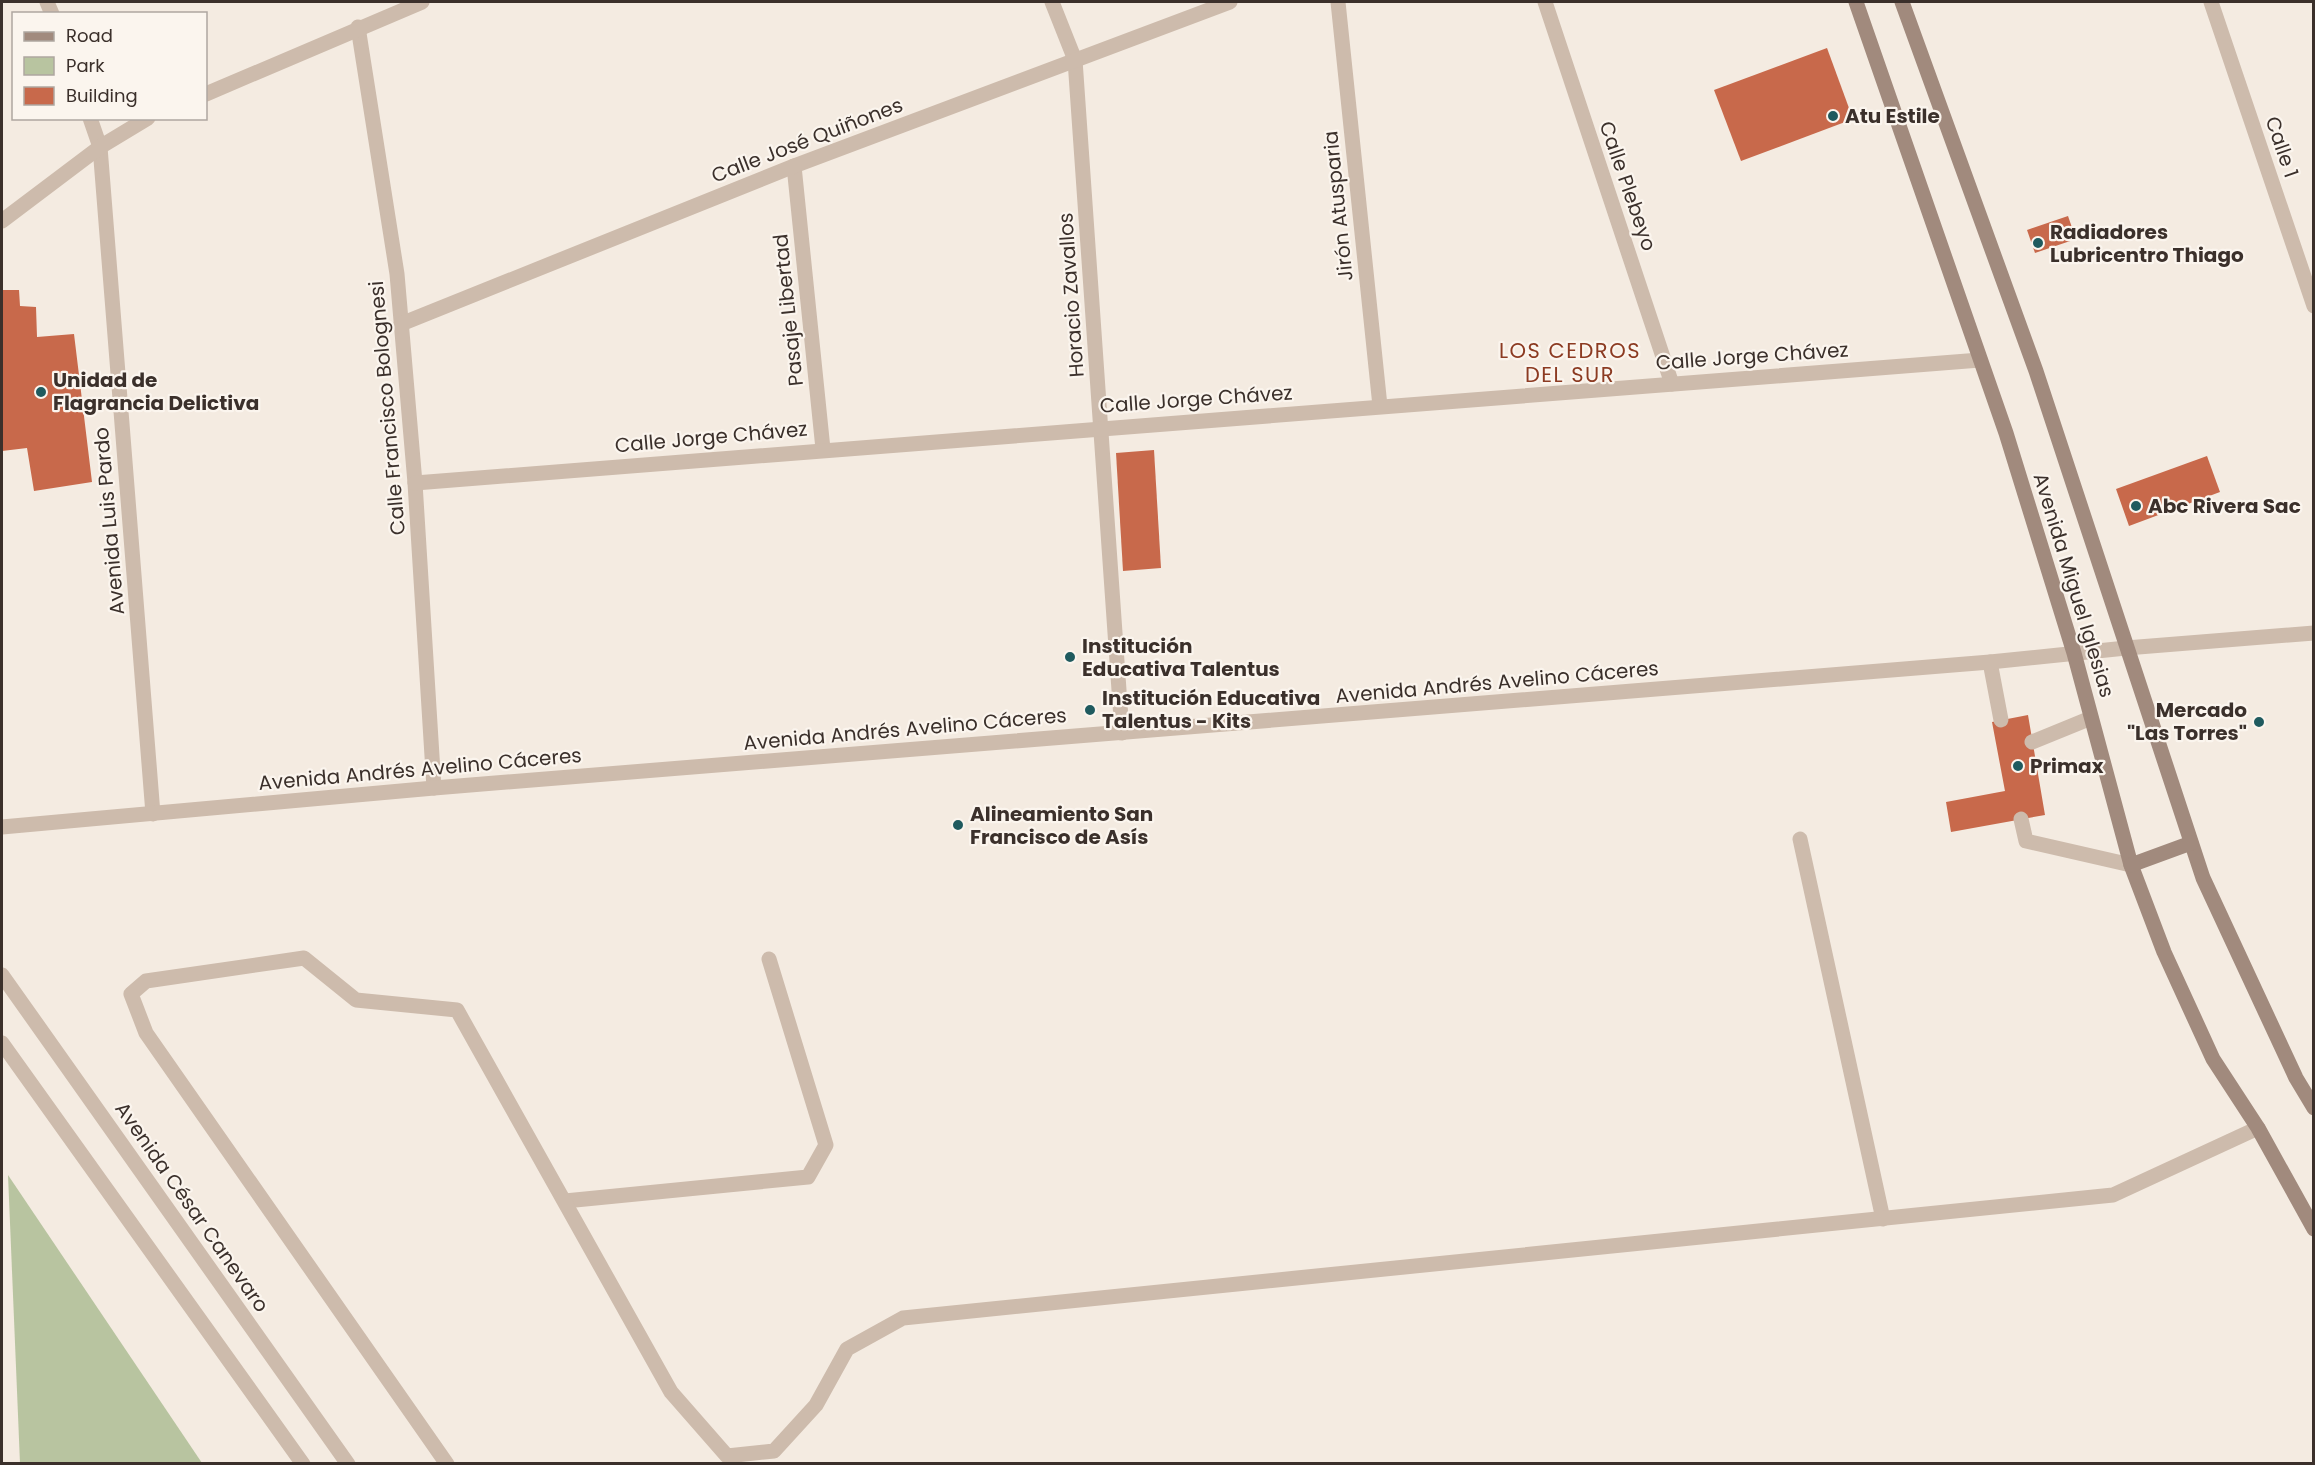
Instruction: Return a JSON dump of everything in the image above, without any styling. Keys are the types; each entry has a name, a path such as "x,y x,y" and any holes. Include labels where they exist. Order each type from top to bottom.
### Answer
{"main road":[{"name":"Avenida Miguel Iglesias","path":"1856,2 2006,433 2074,653 2131,865 2164,952 2212,1059 2258,1128 2313,1230"},
{"name":"Avenida Miguel Iglesias","path":"1902,2 2036,371 2203,878 2296,1078 2313,1108"},
{"path":"2131,865 2191,843"}],"street":[{"path":"207,94 358,27 422,2"},
{"name":"Horacio Zavallos","path":"1052,2 1075,60 1122,733"},
{"name":"Calle José Quiñones","path":"401,324 794,166 1075,60 1207,6 1230,2"},
{"name":"Jirón Atusparia","path":"1338,2 1380,406"},
{"name":"Calle Plebeyo","path":"1545,2 1672,384"},
{"name":"Calle 1","path":"2211,2 2313,306"},
{"name":"Calle Francisco Bolognesi","path":"358,27 397,274 415,483 434,788"},
{"name":"Avenida Luis Pardo","path":"91,120 100,147 153,814"},
{"path":"2,221 100,147 145,120"},
{"name":"Pasaje Libertad","path":"794,166 823,449"},
{"name":"Calle Jorge Chávez","path":"415,483 1102,427 1980,360"},
{"name":"Avenida Andrés Avelino Cáceres","path":"2,827 434,788 1990,662 2313,633"},
{"path":"1990,662 2001,720"},
{"path":"2032,742 2091,718"},
{"path":"2021,819 2026,841 2131,865"},
{"path":"1800,839 1883,1219"},
{"path":"447,1464 146,1033 131,994 146,981 304,958 356,1000 457,1010 671,1392 727,1456 774,1451 816,1405 847,1349 903,1318 2113,1195 2258,1128"},
{"path":"565,1201 808,1178 826,1145 769,958"},
{"name":"Avenida César Canevaro","path":"2,975 348,1464"},
{"path":"2,1043 303,1464"}],"green space":[{"path":"8,1175 202,1463 20,1463"}],"building":[{"path":"1827,48 1853,119 1741,161 1714,90"},
{"path":"2068,216 2076,239 2035,253 2027,230"},
{"name":"Unidad de Flagrancia Delictiva","path":"2,290 19,290 20,306 36,307 37,337 74,334 92,482 34,491 27,448 2,451"},
{"path":"1154,450 1161,568 1123,571 1116,453"},
{"path":"2207,456 2220,492 2129,526 2116,489"},
{"name":"Primax","path":"2028,715 2045,815 1951,832 1946,802 2005,791 1992,722"}],"place":[{"name":"Atu Estile","path":"1833,116"},
{"name":"Radiadores Lubricentro Thiago","path":"2038,243"},
{"name":"Unidad de Flagrancia Delictiva","path":"41,392"},
{"name":"Abc Rivera Sac","path":"2136,506"},
{"name":"Institución Educativa Talentus","path":"1070,657"},
{"name":"Institución Educativa Talentus - Kits","path":"1090,710"},
{"name":"Mercado \"Las Torres\"","path":"2259,722"},
{"name":"Primax","path":"2018,766"},
{"name":"Alineamiento San Francisco de Asís","path":"958,825"}],"district":[{"name":"LOS CEDROS DEL SUR","path":"1570,362"}]}
